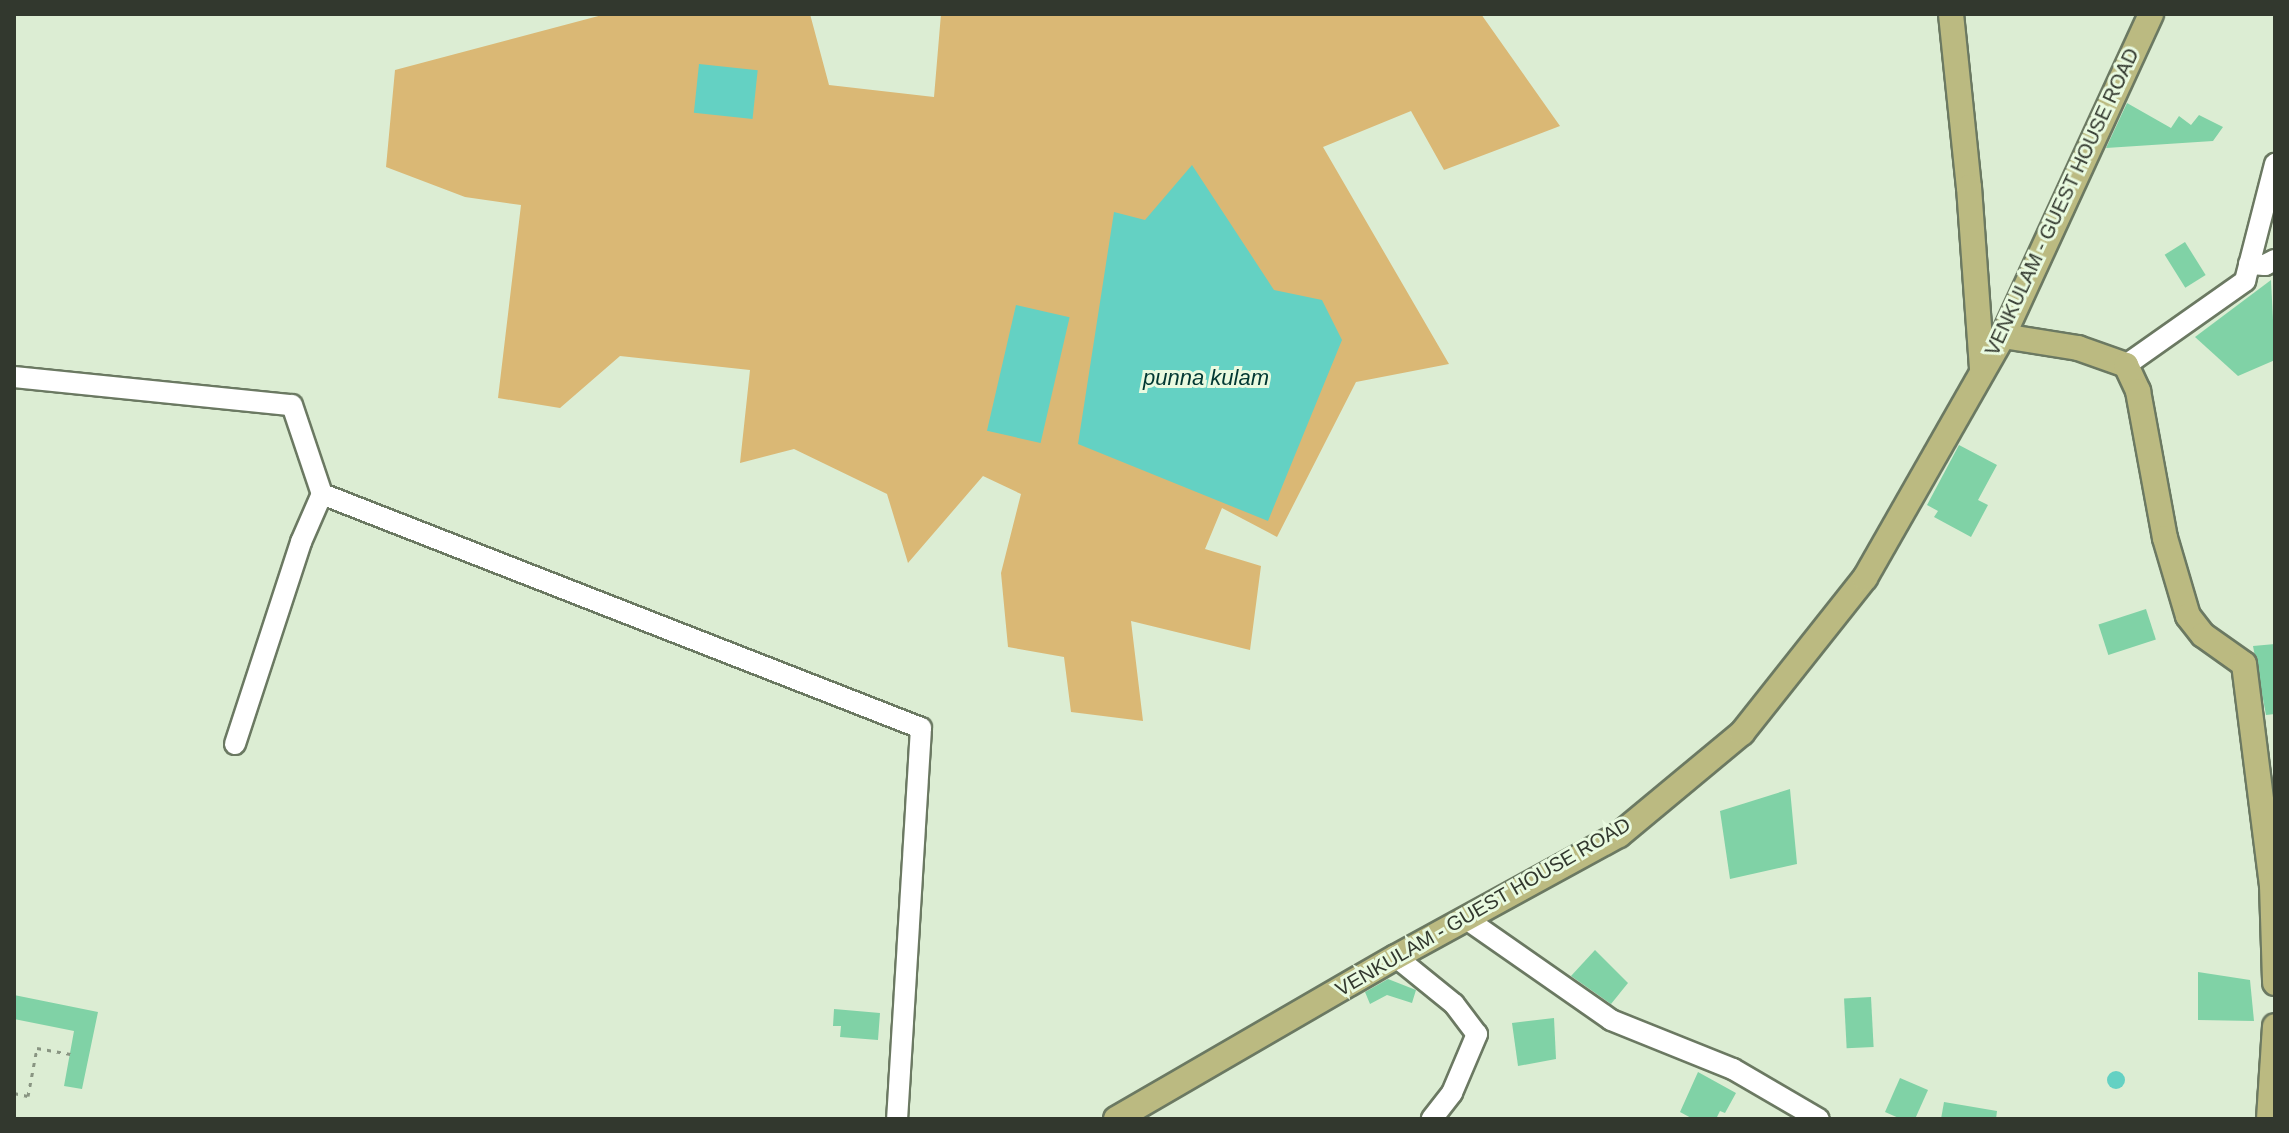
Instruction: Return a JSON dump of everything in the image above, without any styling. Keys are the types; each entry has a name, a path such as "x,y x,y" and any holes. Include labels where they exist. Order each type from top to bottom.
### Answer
{"main road":[{"path":"1951,14 1969,187 1982,369"},
{"name":"VENKULAM - GUEST HOUSE ROAD","path":"1116,1119 1465,918 1619,835 1742,733 1865,578 2003,336 2151,14"},
{"path":"2003,336 2078,348 2126,365 2138,391 2165,538 2188,616 2203,635 2244,664 2274,884 2275,983"},
{"path":"2269,1119 2275,1026"}],"street":[{"path":"2126,365 2245,281 2275,164"},
{"path":"2249,264 2265,265 2275,260"},
{"path":"14,377 292,405 322,494 301,542 235,744"},
{"path":"322,494 921,728 897,1119"},
{"path":"1465,918 1611,1020 1733,1069 1819,1119"},
{"path":"1396,957 1454,1004 1477,1034 1452,1093 1432,1119"}],"path":[{"path":"14,1093 28,1096 37,1048 70,1054"}],"shaded area":[{"path":"606,14 810,14 829,85 934,97 941,14 1481,14 1560,126 1444,170 1411,111 1323,147 1449,364 1356,382 1277,537 1222,508 1205,549 1261,566 1250,650 1131,621 1143,721 1071,712 1064,657 1008,647 1001,573 1021,494 983,476 908,563 887,494 794,449 740,463 750,370 620,356 560,408 498,398 521,205 465,197 386,167 395,70"}],"water":[{"path":"699,64 758,70 753,119 694,113"},
{"name":"punna kulam","path":"1192,165 1274,290 1322,300 1342,340 1268,521 1078,444 1114,212 1145,220"},
{"path":"1016,305 1070,317 1041,443 987,431"},
{"path":"2112,1071 2120,1071 2125,1080 2123,1087 2112,1089 2107,1084 2107,1076"}],"building":[{"path":"2127,103 2171,128 2179,116 2191,125 2199,115 2223,127 2213,141 2106,148"},
{"path":"2185,242 2206,275 2185,288 2165,255"},
{"path":"2271,280 2275,360 2238,376 2195,337"},
{"path":"1959,445 1997,465 1978,500 1988,505 1971,537 1934,517 1938,511 1927,505"},
{"path":"2146,609 2156,639 2108,655 2098,624"},
{"path":"2275,644 2275,714 2266,715 2253,646"},
{"path":"1790,789 1797,864 1730,879 1720,811"},
{"path":"1595,950 1628,983 1611,1004 1571,976"},
{"path":"2198,972 2250,980 2254,1021 2198,1020"},
{"path":"1388,979 1416,990 1412,1003 1387,995 1370,1004 1365,992"},
{"path":"14,995 98,1012 82,1089 64,1086 74,1031 14,1019"},
{"path":"1871,997 1874,1047 1847,1048 1844,998"},
{"path":"834,1009 880,1013 878,1040 840,1037 841,1026 833,1026"},
{"path":"1554,1018 1556,1059 1518,1066 1512,1023"},
{"path":"1698,1072 1736,1093 1725,1113 1720,1111 1716,1119 1693,1119 1680,1112"},
{"path":"1900,1078 1928,1090 1915,1119 1901,1119 1885,1112"},
{"path":"1944,1102 1997,1111 1996,1119 1941,1119"}]}
